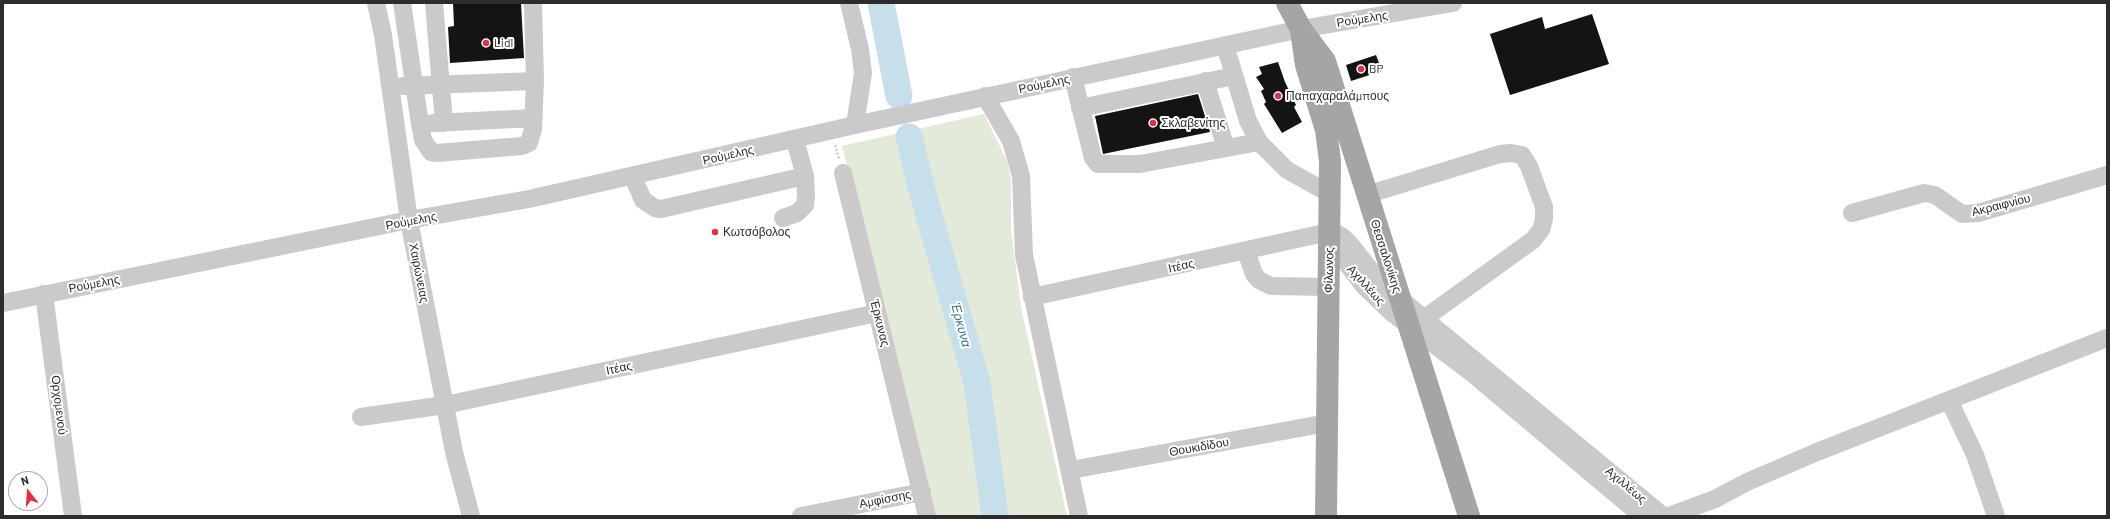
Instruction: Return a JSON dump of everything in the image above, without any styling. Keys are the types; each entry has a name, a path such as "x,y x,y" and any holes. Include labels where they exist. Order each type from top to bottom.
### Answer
{"main road":[{"name":"Θεσσαλονίκης","path":"1287,3 1301,29 1325,61 1399,298 1417,322 1469,516"},
{"name":"Φίλωνος","path":"1301,29 1306,65 1329,145 1330,194 1326,516"}],"street":[{"name":"Χαιρώνειας","path":"376,3 409,220 454,452 471,516"},
{"path":"402,3 423,140 431,152 437,153 522,146 529,143 532,137 534,118 535,81 533,3"},
{"path":"434,3 444,123"},
{"path":"849,3 860,49 863,74 855,125"},
{"path":"1296,3 1301,29"},
{"name":"Ρούμελης","path":"3,303 409,220 529,199 633,177 985,96 1301,29 1453,3"},
{"path":"1224,45 1248,120 1259,142 1287,170 1330,194"},
{"path":"1080,108 1234,76"},
{"path":"1073,77 1092,158 1098,164 1140,164 1259,142"},
{"path":"390,88 414,85 535,81"},
{"path":"1205,81 1226,148"},
{"path":"985,96 1011,141 1021,176 1024,255 1032,298 1071,470 1079,516"},
{"path":"420,124 534,118"},
{"path":"782,218 797,213 805,205 805,176 795,140"},
{"path":"1366,195 1500,154 1510,153 1522,155 1530,166 1544,207 1544,218 1541,230 1533,240 1417,322"},
{"name":"Έρκυνας","path":"843,173 927,516"},
{"name":"Ακραιφνίου","path":"1852,213 1924,193 1935,195 1962,214 1978,214 2107,175"},
{"path":"633,177 643,200 655,208 661,209 805,176"},
{"name":"Ιτέας","path":"1032,298 1329,232"},
{"name":"Αχιλλέως","path":"1329,232 1343,236 1372,273 1399,298"},
{"name":"Αχιλλέως","path":"1329,232 1336,249 1364,286 1417,322 1663,516"},
{"path":"1246,251 1254,274 1259,280 1272,286 1329,287"},
{"name":"Ορχομενού","path":"44,294 73,516"},
{"name":"Ιτέας","path":"361,417 445,405 877,313"},
{"name":"Αχιλλέως","path":"1417,322 1472,373 1642,516"},
{"path":"1669,516 1714,499 1747,482 1817,452 2107,338"},
{"path":"1949,400 1975,455 1996,516"},
{"name":"Θουκιδίδου","path":"1071,470 1327,423"},
{"name":"Αμφίσσης","path":"801,516 922,492"}],"path":[{"path":"831,131 843,173"}],"green space":[{"path":"984,114 1007,161 1011,180 1011,229 1021,307 1067,516 934,516 888,322 842,146"}],"building":[{"name":"Lidl","path":"453,3 521,3 524,58 450,63 448,27 454,26"},
{"path":"1592,14 1609,64 1510,95 1490,34 1542,17 1545,29"},
{"path":"1376,55 1382,71 1351,81 1346,65"},
{"path":"1278,62 1285,82 1296,105 1294,107 1302,122 1282,133 1264,104 1266,102 1261,91 1264,89 1256,77 1262,74 1259,67"},
{"name":"Σκλαβενίτης","path":"1198,94 1210,132 1103,154 1095,116"}],"waterway":[{"name":"Έρκυνα","path":"881,3 899,96"},
{"name":"Έρκυνα","path":"909,137 921,187 977,383 995,516"}],"place":[{"name":"Lidl","path":"486,43"},
{"name":"BP","path":"1361,69"},
{"name":"Παπαχαραλάμπους","path":"1278,96"},
{"name":"Σκλαβενίτης","path":"1153,123"},
{"name":"Κωτσόβολος","path":"715,232"}]}
